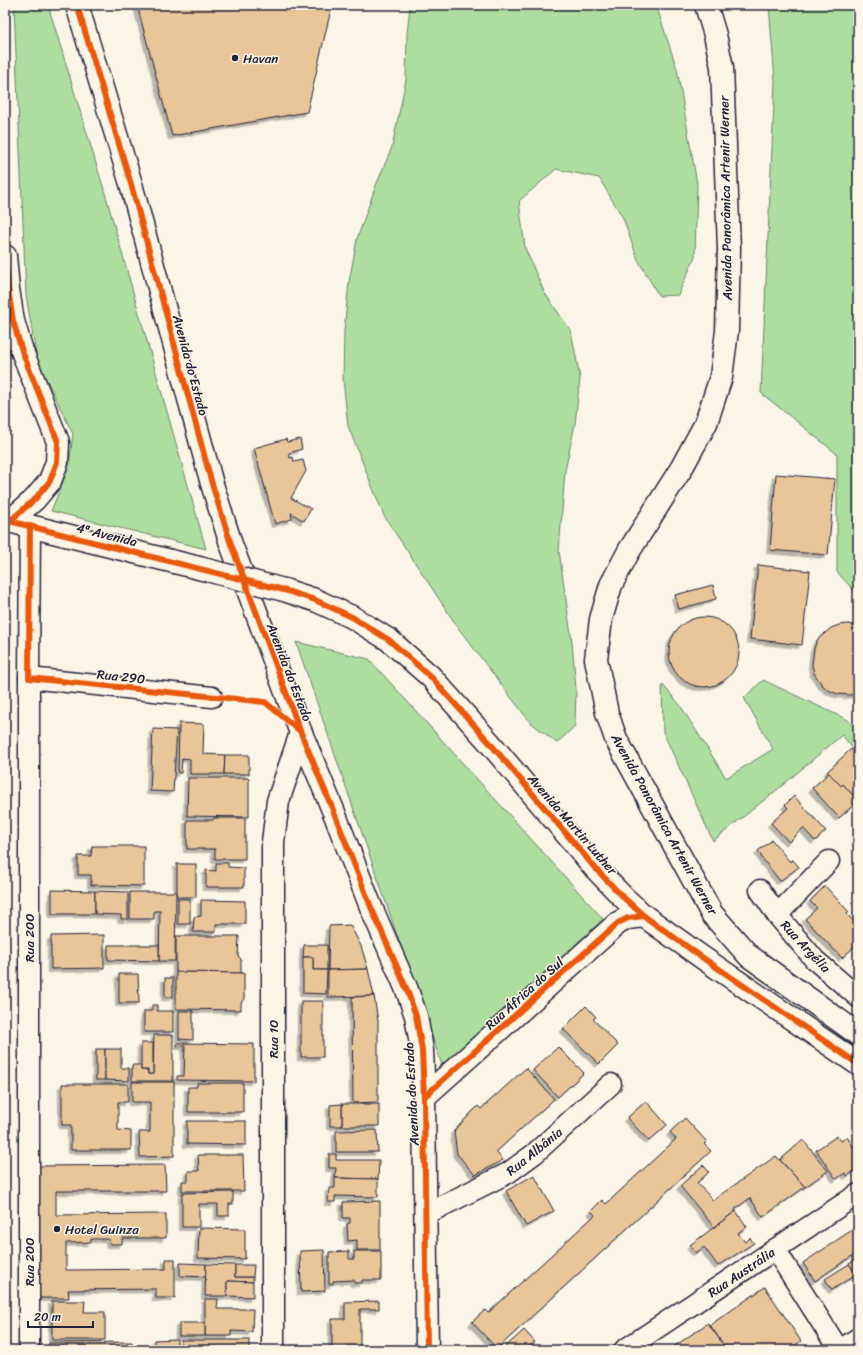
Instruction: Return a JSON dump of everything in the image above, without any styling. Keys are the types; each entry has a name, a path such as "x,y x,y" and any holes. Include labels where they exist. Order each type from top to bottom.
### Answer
{"main road":[{"name":"Avenida do Estado","path":"77,5 131,184 214,492 231,544 301,733 333,810 370,907 407,990 416,1016 422,1050 424,1097 427,1350"},
{"name":"Avenida Panorâmica Artenir Werner","path":"706,5 715,35 722,67 726,166 729,249 728,294 727,331 721,377 706,423 681,469 630,551 611,585 600,619 596,659 607,713 616,739 712,914 749,956 858,1034"},
{"path":"5,256 13,321 22,351 58,442 57,462 50,481 35,499 7,520"},
{"name":"4ª Avenida","path":"7,520 284,590"},
{"name":"Avenida Martin Luther","path":"284,590 314,600 352,617 390,640 432,677 595,868 623,897 644,916 703,958 858,1064"},
{"name":"Rua 10","path":"273,1350 273,842 278,801 301,733"},
{"name":"Rua África do Sul","path":"424,1097 618,923 628,918 644,916"}],"street":[{"name":"Rua 200","path":"28,1350 30,526"},
{"name":"Rua 290","path":"29,678 212,697"},
{"path":"777,915 829,861"},
{"name":"Rua Argélia","path":"760,890 777,915 815,960 858,997"},
{"name":"Rua Albânia","path":"426,1214 508,1173 534,1154 611,1084"},
{"name":"Rua Austrália","path":"624,1350 858,1194"},
{"path":"775,1249 840,1350 858,1338"}],"green space":[{"path":"14,5 48,5 105,193 206,549 51,511 69,467 73,434 37,360 26,295"},
{"path":"410,5 656,5 677,69 697,184 695,257 678,295 659,296 638,260 623,218 599,178 556,169 519,201 525,248 544,292 571,331 580,378 575,424 565,471 559,551 572,642 576,689 575,726 557,743 530,722 487,666 459,629 384,516 348,426 343,379 344,331 349,282 357,239 375,188 392,147 406,80 407,34"},
{"path":"769,5 858,5 858,595 837,572 837,454 761,393 775,81"},
{"path":"296,642 369,659 603,919 443,1068"},
{"path":"763,680 848,720 858,733 858,755 842,735 713,841 663,732 662,684 680,705 726,778 773,749 744,698"}],"building":[{"name":"Havan","path":"137,5 332,5 307,112 172,136"},
{"path":"286,439 287,442 300,439 302,449 289,453 290,458 293,457 294,462 303,460 306,471 291,498 311,509 304,521 291,513 292,519 275,524 254,448"},
{"path":"776,474 835,479 828,555 770,550"},
{"path":"758,565 810,571 802,645 750,639"},
{"path":"713,585 716,599 679,609 675,595"},
{"path":"697,617 711,617 724,623 733,632 739,645 737,665 729,677 711,687 697,687 684,681 675,672 669,659 669,645 675,632 684,623"},
{"path":"848,624 858,626 858,694 849,695 838,694 830,691 822,685 814,673 812,665 817,640 831,628"},
{"path":"179,723 204,724 203,754 225,755 224,774 190,774 190,759 182,758 181,773 178,773"},
{"path":"153,729 177,730 173,792 150,791"},
{"path":"851,749 858,757 858,801 843,784 841,786 827,772"},
{"path":"225,755 249,755 249,774 224,774"},
{"path":"829,773 841,786 843,784 858,801 839,818 812,788"},
{"path":"188,778 249,778 249,817 187,816"},
{"path":"794,796 826,831 815,841 803,828 789,842 771,823 788,808 785,805"},
{"path":"214,818 245,818 245,859 215,859 215,849 187,849 187,820 213,820"},
{"path":"772,840 790,862 792,859 799,867 780,881 758,851"},
{"path":"92,846 144,846 144,886 91,885 91,875 78,875 78,856 91,856"},
{"path":"216,863 228,863 228,867 244,868 244,887 206,887 206,870 216,871"},
{"path":"177,864 196,864 196,897 177,897"},
{"path":"825,886 849,912 847,914 858,926 858,943 842,958 805,919 817,908 810,901"},
{"path":"52,890 95,891 95,914 52,914"},
{"path":"95,891 128,892 128,919 121,919 121,915 95,914"},
{"path":"130,892 176,892 175,961 159,961 160,911 154,911 154,919 130,919"},
{"path":"178,899 190,899 190,924 178,924"},
{"path":"201,900 245,901 245,924 216,924 216,932 193,932 194,917 201,916"},
{"path":"350,925 361,946 368,969 328,970 329,926"},
{"path":"104,935 104,968 51,969 51,936"},
{"path":"176,936 239,936 238,956 241,959 241,973 176,972"},
{"path":"108,945 159,945 159,961 108,960"},
{"path":"304,945 327,945 327,970 313,970 313,957 303,957"},
{"path":"303,957 313,957 313,970 327,970 326,994 303,993"},
{"path":"368,969 374,996 328,997 328,970"},
{"path":"176,972 244,973 244,999 241,1003 241,1010 176,1009"},
{"path":"119,974 138,974 139,1003 119,1003"},
{"path":"165,978 173,978 173,997 165,997"},
{"path":"374,996 378,1021 378,1102 353,1103 352,997"},
{"path":"301,1001 323,1001 323,1057 301,1057"},
{"path":"152,1005 157,1005 157,1011 173,1011 173,1032 144,1032 144,1011 152,1011"},
{"path":"586,1006 596,1017 593,1019 618,1045 599,1064 563,1029"},
{"path":"179,1011 193,1011 193,1040 179,1039"},
{"path":"154,1035 173,1035 173,1081 132,1081 132,1065 141,1065 141,1070 148,1070 148,1074 153,1074"},
{"path":"141,1043 153,1043 153,1074 148,1074 148,1070 141,1070"},
{"path":"177,1043 254,1044 254,1081 177,1080 177,1076 184,1076 185,1046 177,1046"},
{"path":"558,1047 584,1073 558,1097 533,1070"},
{"path":"96,1049 105,1049 105,1080 96,1080"},
{"path":"105,1049 121,1049 121,1068 129,1068 129,1081 105,1080"},
{"path":"526,1068 554,1099 496,1152 503,1160 475,1175 457,1154 454,1131 478,1106 481,1109"},
{"path":"132,1082 174,1082 174,1156 140,1157 139,1132 150,1132 150,1102 132,1102"},
{"path":"197,1083 243,1083 243,1112 188,1112 188,1087 197,1087"},
{"path":"62,1084 128,1084 128,1102 118,1102 118,1130 131,1131 131,1150 71,1150 71,1125 62,1125"},
{"path":"646,1101 667,1125 649,1141 627,1118"},
{"path":"342,1104 379,1104 379,1126 342,1126"},
{"path":"342,1104 342,1126 330,1126 330,1105"},
{"path":"685,1118 707,1142 704,1144 711,1151 497,1349 472,1322 485,1310 488,1313 595,1215 591,1211 602,1200 606,1204 676,1139 670,1132"},
{"path":"187,1121 246,1121 246,1145 187,1144"},
{"path":"377,1130 378,1152 336,1152 336,1131"},
{"path":"837,1136 841,1141 847,1137 858,1154 858,1169 847,1176 845,1173 836,1179 816,1150"},
{"path":"803,1140 828,1171 805,1187 780,1160"},
{"path":"329,1154 336,1154 336,1160 379,1160 378,1179 335,1178 336,1168 329,1168"},
{"path":"198,1155 243,1155 244,1191 182,1191 182,1181 188,1181 188,1171 199,1171"},
{"path":"776,1156 805,1187 763,1217 750,1198 735,1209 736,1211 714,1227 680,1186 703,1165 709,1172 697,1183 713,1200"},
{"path":"165,1165 166,1191 56,1191 56,1215 166,1214 166,1238 122,1238 122,1244 110,1244 109,1239 91,1239 91,1242 66,1243 66,1270 166,1269 166,1259 175,1259 175,1298 156,1298 156,1289 68,1290 69,1298 38,1298 37,1166"},
{"path":"534,1175 554,1211 526,1226 506,1191"},
{"path":"335,1178 378,1179 378,1197 335,1196 335,1202 328,1202 329,1188 335,1188"},
{"path":"233,1192 233,1204 229,1204 229,1216 218,1216 218,1204 199,1204 199,1227 182,1227 182,1193"},
{"path":"380,1201 380,1250 357,1250 357,1240 348,1241 347,1224 350,1223 350,1218 343,1218 343,1202"},
{"path":"736,1211 747,1227 738,1233 745,1242 750,1238 754,1243 718,1266 704,1247 696,1253 690,1245"},
{"path":"858,1226 858,1252 815,1281 803,1263"},
{"path":"199,1228 245,1229 245,1259 198,1258"},
{"path":"324,1250 325,1291 301,1292 300,1251"},
{"path":"349,1251 349,1259 354,1259 354,1251 381,1251 381,1280 362,1280 362,1283 354,1283 354,1280 333,1281 333,1284 329,1284 329,1252"},
{"path":"858,1258 858,1273 856,1274 849,1264"},
{"path":"180,1263 206,1264 206,1277 180,1276"},
{"path":"206,1264 235,1265 235,1277 253,1277 253,1282 227,1281 227,1296 205,1296"},
{"path":"849,1264 856,1274 832,1290 825,1279"},
{"path":"235,1265 254,1265 253,1277 235,1277"},
{"path":"227,1281 253,1282 253,1297 227,1296"},
{"path":"765,1287 801,1341 788,1350 727,1350 710,1325"},
{"path":"205,1299 218,1299 217,1309 253,1309 252,1332 231,1331 231,1336 205,1336"},
{"path":"52,1301 85,1301 84,1312 105,1312 105,1340 52,1340"},
{"path":"379,1301 379,1309 360,1309 360,1347 332,1347 332,1319 345,1319 345,1302"},
{"path":"6,1312 8,1350 5,1350"},
{"path":"179,1323 205,1323 205,1336 179,1336"},
{"path":"708,1323 727,1350 669,1350"},
{"path":"524,1330 535,1342 530,1346 533,1350 502,1350"},
{"path":"177,1339 177,1350 154,1350 154,1340"},
{"path":"181,1340 249,1340 249,1350 181,1350"},
{"path":"132,1342 132,1349 126,1350 49,1350 49,1343"}],"cycle path":[{"path":"77,5 131,184 212,484 231,544 301,733 371,907 407,990 416,1016 422,1050 424,1097 427,1350"},
{"path":"5,256 13,321 22,351 58,442 57,462 50,481 35,499 10,521"},
{"path":"5,520 284,590 315,600 352,617 389,640 431,677 489,742 595,868 644,916 858,1064"},
{"path":"30,526 29,678 265,702 300,731"},
{"path":"424,1097 618,923 628,918 644,916"}],"place":[{"name":"Havan","path":"235,58"},
{"name":"Hotel Guinza","path":"57,1229"}]}
